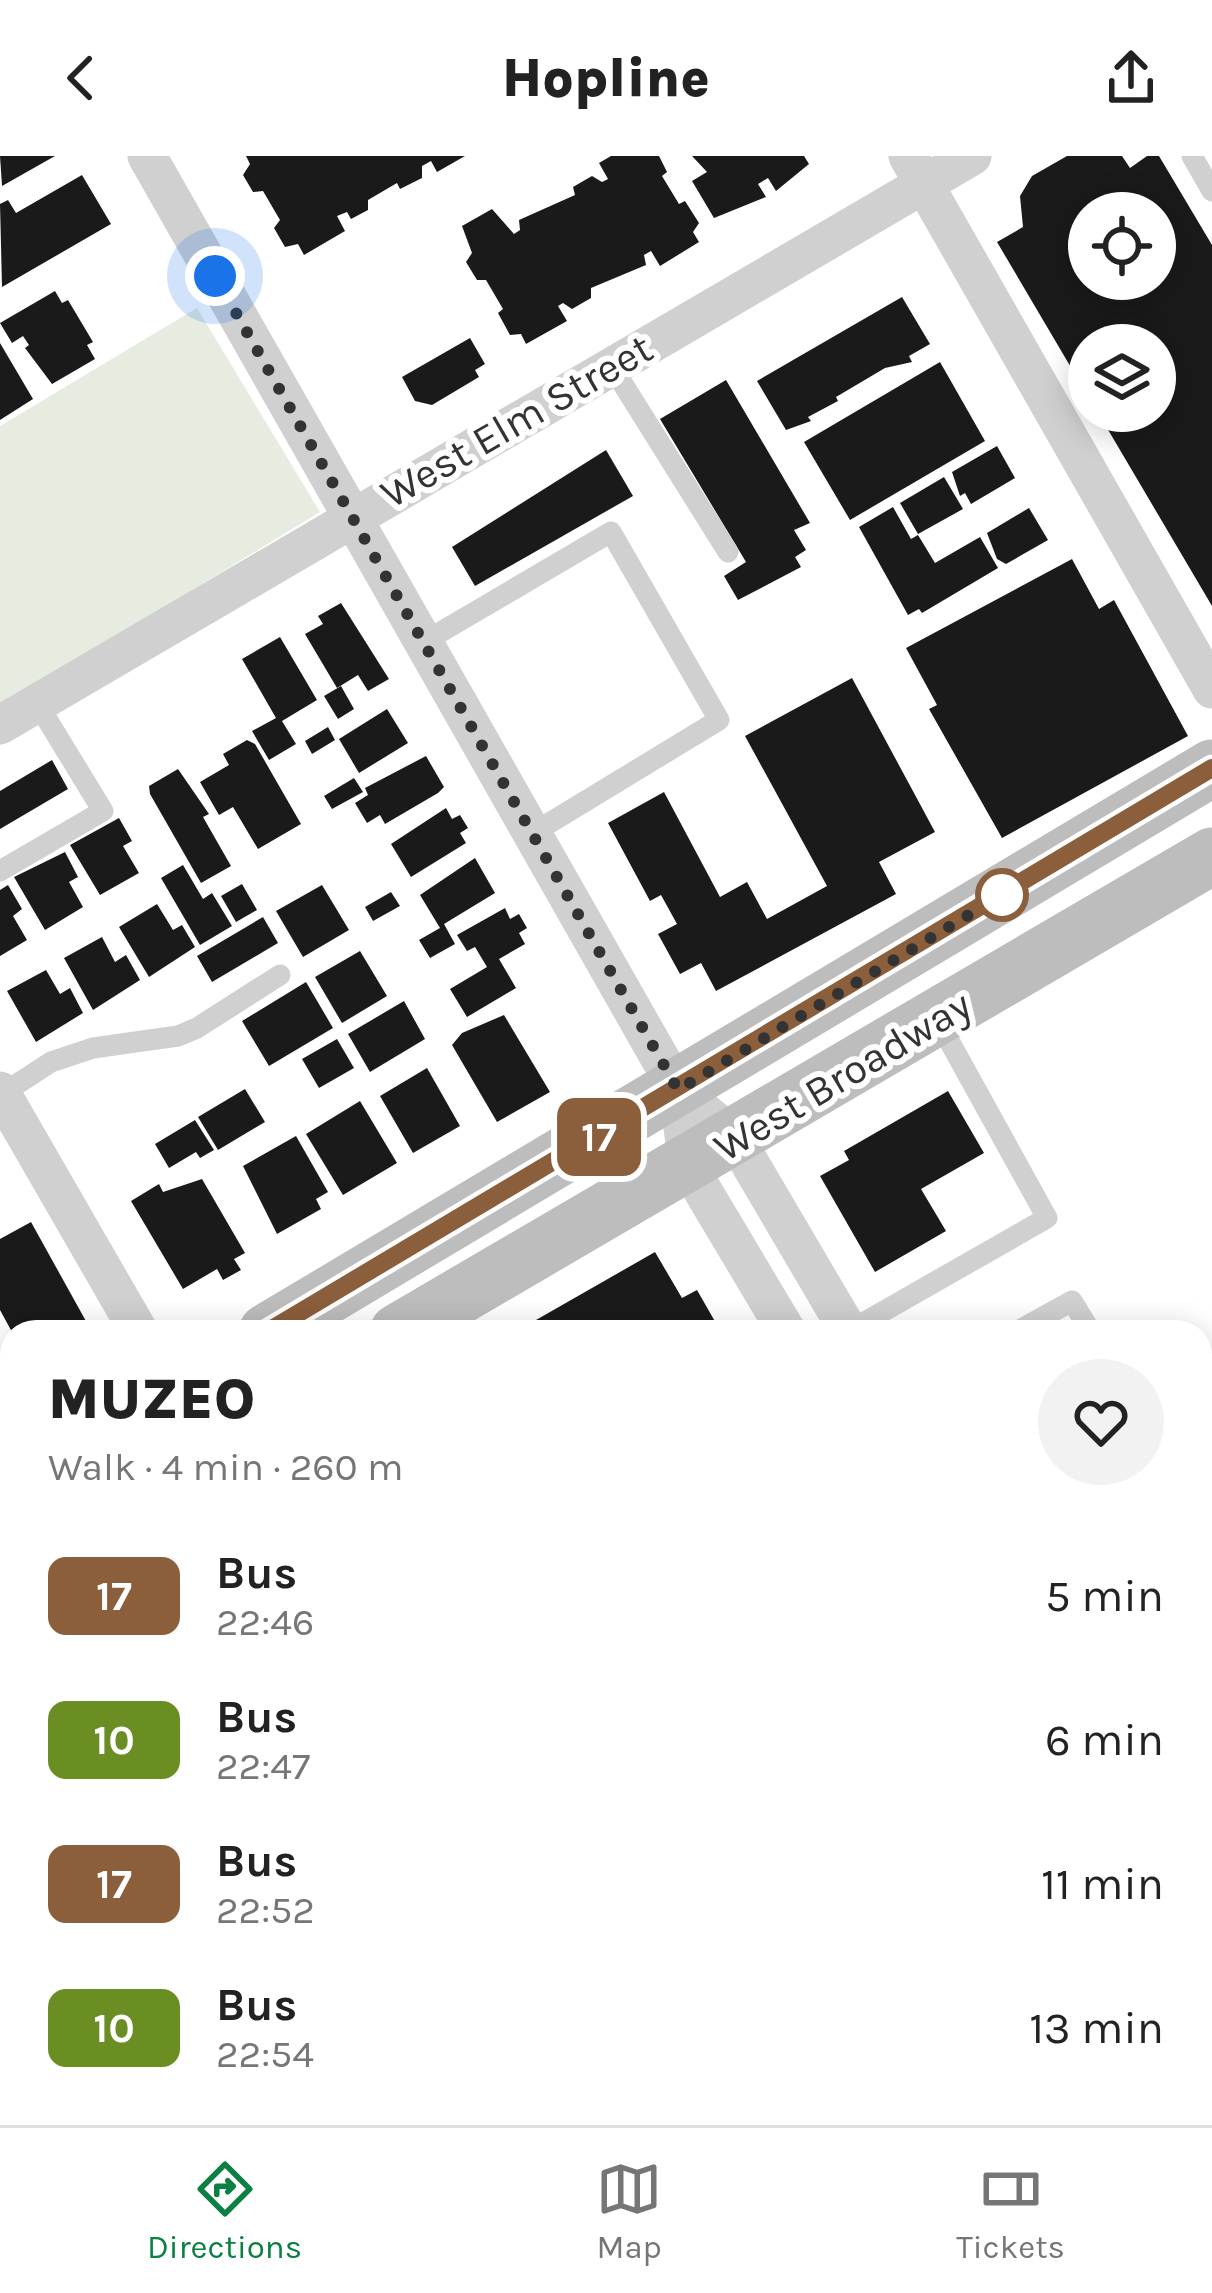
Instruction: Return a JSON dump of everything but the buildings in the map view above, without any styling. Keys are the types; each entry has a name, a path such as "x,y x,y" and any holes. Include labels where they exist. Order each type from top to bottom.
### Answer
{"main road":[{"name":"West Broadway","path":"287,1320 1212,768"},
{"path":"1098,924 1096,891 1114,868 1212,808"},
{"name":"West Broadway","path":"419,1320 1212,856"},
{"path":"336,1320 406,1276 417,1255 415,1245"}],"street":[{"path":"148,156 712,1152 783,1320"},
{"name":"West Elm Street","path":"0,725 611,364 916,170 972,156"},
{"path":"916,170 1212,689"},
{"path":"5,1111 132,1320"},
{"path":"712,1152 840,1320"}],"lane":[{"path":"1192,156 1212,191"},
{"path":"611,364 728,552"},
{"path":"422,643 610,532 622,550 719,720 533,832"},
{"path":"0,871 103,811 37,703"},
{"path":"5,1111 50,1062 93,1048 178,1036 280,975"},
{"path":"870,1320 1047,1218 936,1019"},
{"path":"1038,1320 1072,1301 1084,1320"}],"shaded area":[{"path":"197,308 320,512 0,707 0,426"}],"bus line":[{"name":"17","path":"287,1320 1212,768"}],"route":[{"path":"215,276 678,1090 1002,895"}]}
